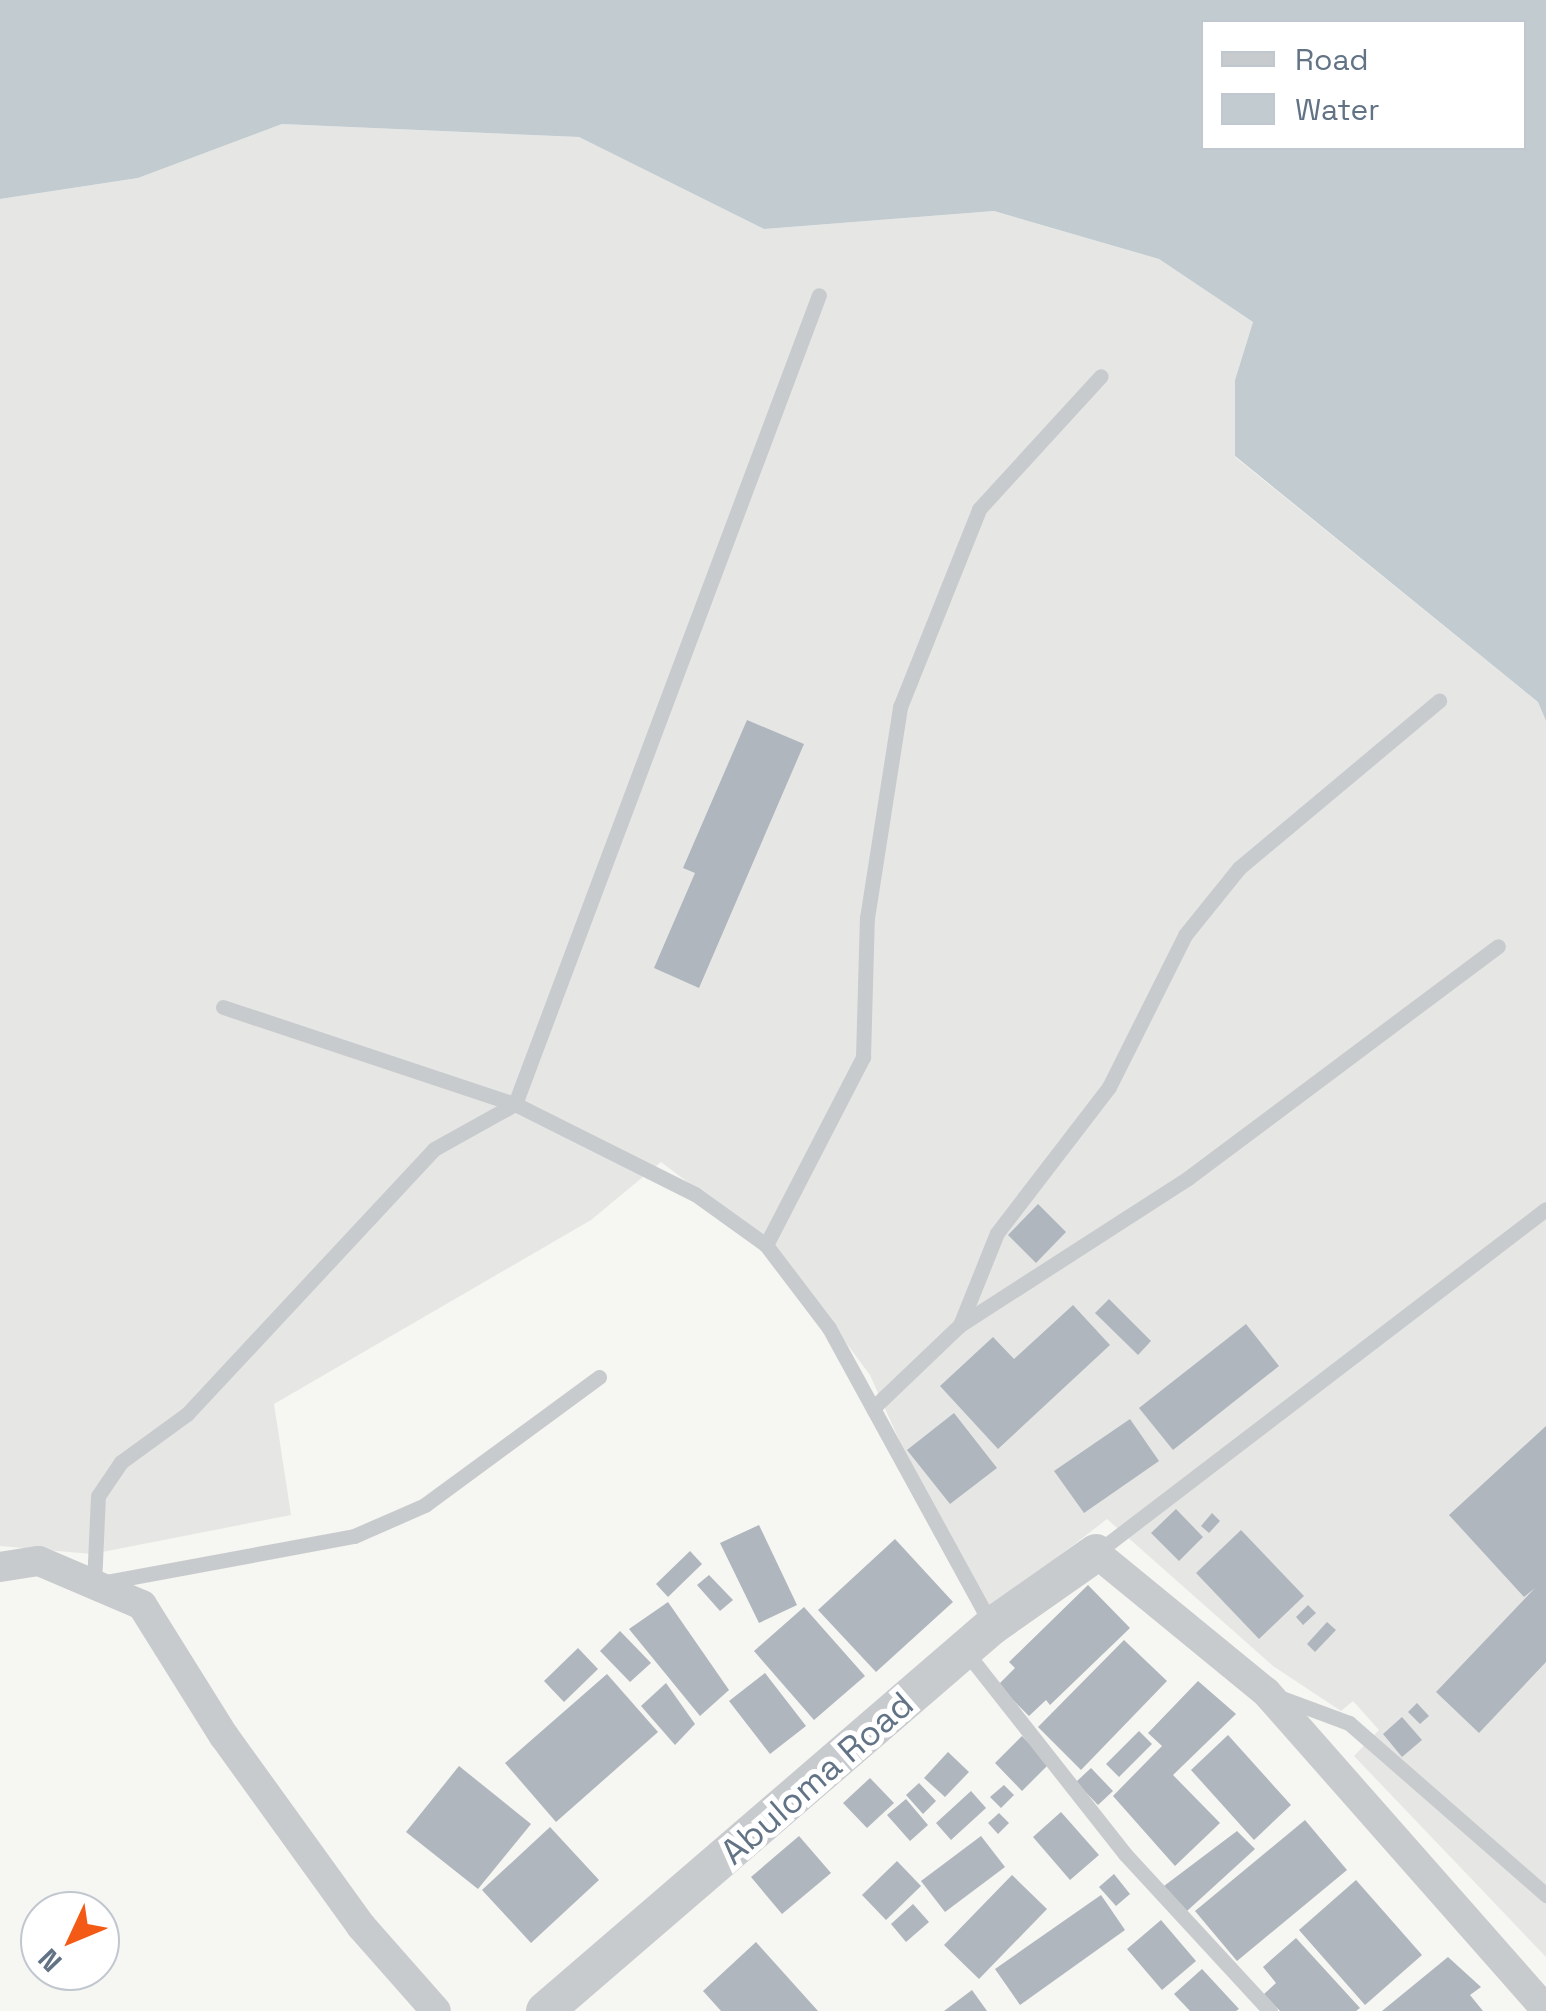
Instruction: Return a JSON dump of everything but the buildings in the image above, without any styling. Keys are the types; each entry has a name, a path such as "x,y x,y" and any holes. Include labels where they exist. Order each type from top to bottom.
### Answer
{"street":[{"path":"1096,1553 1266,1692 1546,2010"},
{"name":"Abuloma Road","path":"545,2011 978,1638 1096,1553"},
{"path":"0,1567 39,1561 142,1605 304,1847 436,2011"}],"lane":[{"path":"599,1377 425,1505 354,1536 94,1584 98,1496 121,1462 187,1414 434,1149 515,1104 818,295"},
{"path":"766,1245 863,1057 867,918 900,707 979,510 1101,376"},
{"path":"960,1325 998,1233 1109,1087 1185,936 1239,868 1438,701"},
{"path":"873,1408 960,1325 1188,1178 1498,946"},
{"path":"222,1007 515,1104 695,1194 766,1245 830,1328 873,1408 978,1638 1125,1854 1270,2011"},
{"path":"1096,1553 1546,1209"},
{"path":"1266,1692 1349,1723 1546,1895"}],"shaded area":[{"path":"282,124 579,137 764,229 994,211 1159,259 1253,322 1235,380 1235,457 1538,702 1546,721 1546,1957 1354,1756 1379,1730 1353,1701 1341,1711 1273,1666 1107,1519 979,1618 870,1375 777,1250 661,1162 591,1220 274,1404 291,1515 92,1554 0,1546 0,199 138,178"}],"water":[{"path":"0,0 1546,0 1546,721 1538,702 1235,456 1235,380 1253,322 1159,259 994,211 764,229 579,137 282,124 138,178 0,199"}]}
